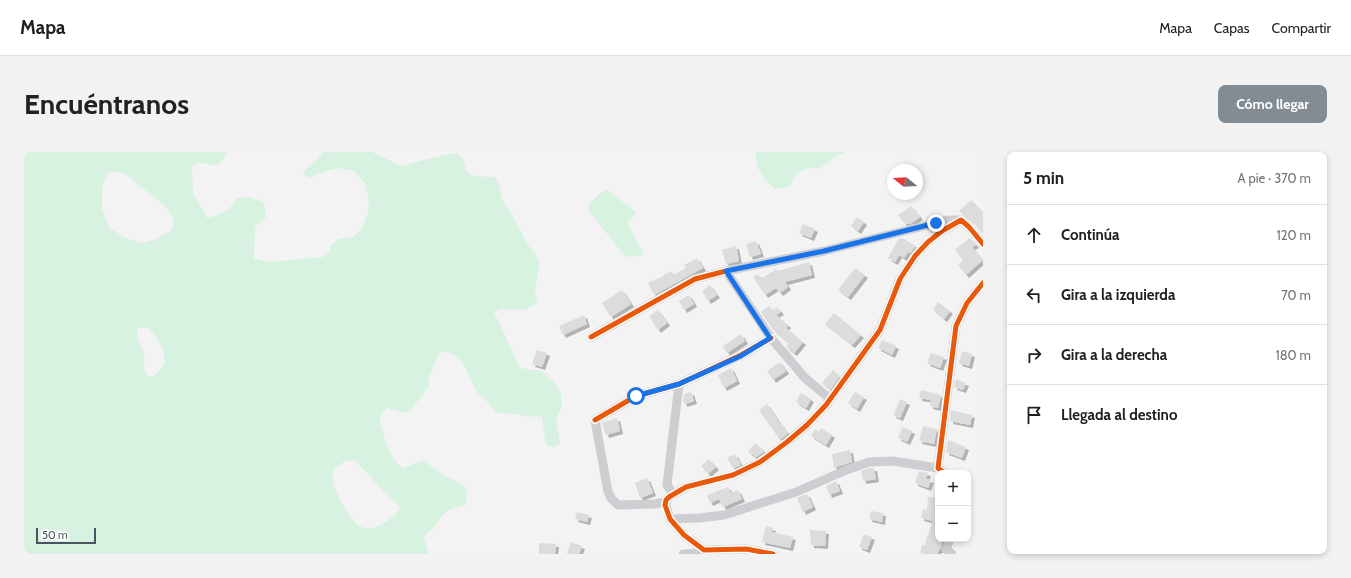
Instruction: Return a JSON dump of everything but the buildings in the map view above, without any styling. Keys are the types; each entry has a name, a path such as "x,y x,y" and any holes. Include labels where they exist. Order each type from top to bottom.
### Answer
{"street":[{"path":"591,337 695,279 726,271 824,251 948,220 961,220 983,244"},
{"path":"770,338 741,356 679,384 636,396 595,420 608,492 613,501 618,505 654,504 665,502 673,494 686,488 733,475 760,462 787,442 807,425 830,399 880,330 900,279 915,256 928,242 942,231 961,220"},
{"path":"726,271 770,338 805,378 830,399"},
{"path":"670,519 724,515 796,492 869,462 892,460 941,470 956,326 967,303 983,283"},
{"path":"673,494 667,485 679,384"},
{"path":"665,502 670,519 684,535 704,550"},
{"path":"947,552 949,542"},
{"path":"683,554 700,553 704,550 746,549 773,554"}],"green space":[{"path":"24,152 228,152 218,165 198,162 192,166 193,193 207,218 224,212 237,198 248,197 264,202 266,217 255,227 254,258 270,262 323,257 330,252 330,246 338,239 353,237 362,228 369,210 368,196 365,183 354,171 338,168 322,172 309,178 303,174 323,152 372,152 401,166 438,156 457,154 463,159 467,172 473,176 495,177 499,185 502,199 528,245 538,258 540,265 535,288 537,303 524,310 501,309 494,312 520,368 541,371 553,381 561,393 562,408 557,417 560,443 554,447 547,446 542,417 528,417 494,411 473,386 462,363 452,354 444,351 438,354 429,378 429,386 410,411 402,412 387,408 379,419 389,452 397,463 403,468 423,460 441,473 457,481 466,491 467,497 465,505 451,509 444,514 424,537 429,554 24,554","holes":["115,171 124,173 165,206 173,217 174,224 170,231 157,239 142,243 123,237 109,227 102,208 102,188 108,173","147,327 157,339 164,354 164,364 154,376 147,376 145,371 144,356 137,336 139,328","354,460 398,506 400,509 387,522 375,527 363,528 351,517 339,498 333,480 333,470 345,461"]},
{"path":"756,152 846,152 838,155 822,167 806,169 797,174 792,183 787,187 775,189 758,168"},
{"path":"608,190 637,213 627,222 644,255 627,257 623,254 587,208 599,195"}],"cycle path":[{"path":"773,554 746,549 704,550 684,535 670,519 665,505 666,500 686,487 733,475 760,462 807,425 826,405 880,330 900,279 915,256 928,242 942,231 961,220 983,244"},
{"path":"591,337 695,279 726,271"},
{"path":"940,470 938,468 956,326 967,303 983,283"},
{"path":"595,420 636,396 679,384 741,355 771,338"}],"route":[{"path":"636,396 679,384 741,356 770,338 726,271 824,251 936,223"}]}
